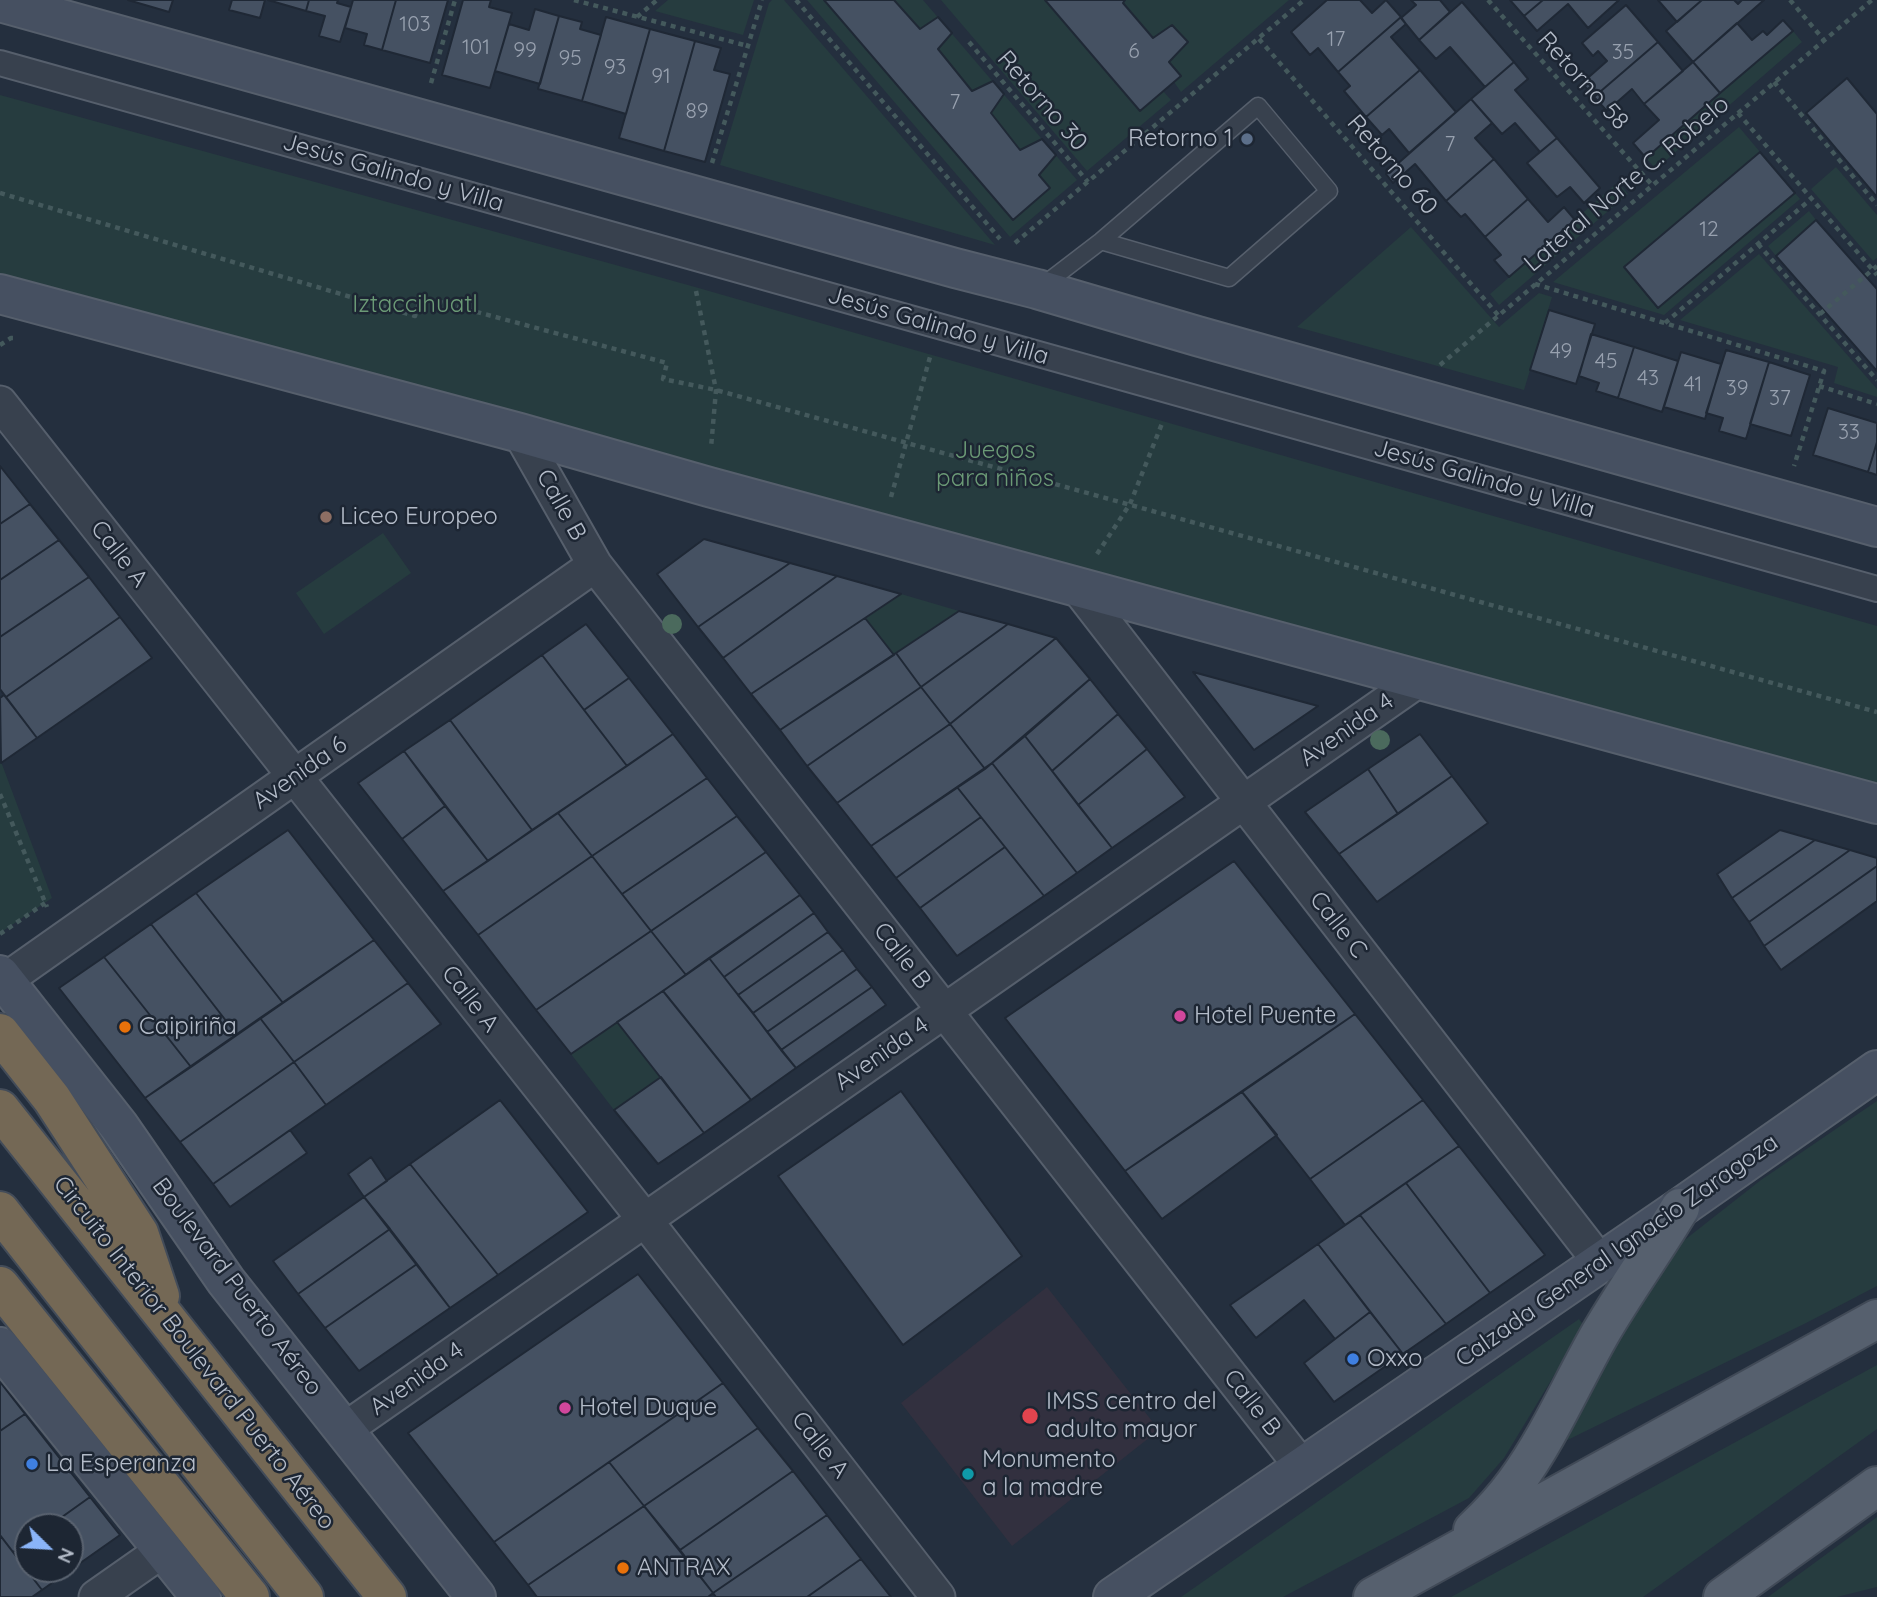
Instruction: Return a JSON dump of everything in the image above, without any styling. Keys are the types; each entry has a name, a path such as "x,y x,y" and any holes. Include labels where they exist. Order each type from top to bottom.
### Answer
{"highway":[{"path":"0,1033 52,1099 139,1233 169,1321"},
{"name":"Circuito Interior Boulevard Puerto Aéreo","path":"0,1108 387,1597"},
{"path":"0,1211 304,1597"},
{"path":"0,1286 250,1597"}],"main road":[{"path":"0,2 1037,289 1877,527"},
{"path":"0,294 520,433 709,488 1877,804"},
{"name":"Boulevard Puerto Aéreo","path":"2,978 118,1126 226,1281 476,1597"},
{"name":"Calzada General Ignacio Zaragoza","path":"1113,1597 1877,1070"},
{"path":"1444,1558 1492,1511 1516,1482 1621,1299 1680,1208"},
{"path":"1373,1597 1877,1319"},
{"path":"0,1347 47,1414 201,1597"},
{"path":"1723,1597 1877,1486"}],"street":[{"name":"Jesús Galindo y Villa","path":"0,63 1877,589"},
{"name":"Calle A","path":"0,403 645,1220 938,1597"},
{"name":"Calle B","path":"520,433 595,565 1302,1467"},
{"name":"Avenida 6","path":"2,978 64,939 595,565"},
{"name":"Calle C","path":"1077,587 1600,1262"},
{"name":"Avenida 4","path":"344,1430 1420,679"},
{"path":"96,1597 163,1550"}],"lane":[{"path":"1037,289 1101,241 1258,106 1329,191 1229,278 1101,241"}],"path":[{"path":"420,120 455,0"},
{"path":"574,0 748,46"},
{"path":"637,17 657,0"},
{"path":"796,0 1003,243"},
{"path":"977,274 1304,0"},
{"name":"Retorno 58","path":"1488,0 1652,185"},
{"path":"1790,0 1824,40"},
{"name":"Lateral Norte C. Robelo","path":"1405,395 1872,0"},
{"name":"Retorno 60","path":"1258,39 1498,315"},
{"name":"Retorno 30","path":"969,42 1088,182"},
{"path":"1774,82 1877,205"},
{"path":"1738,113 1811,199 1875,268 1877,275"},
{"path":"0,193 415,316 421,297 594,342 667,363 663,379 716,390 906,442 1877,712"},
{"path":"1665,323 1811,199"},
{"path":"1758,244 1877,380"},
{"path":"1819,314 1875,268"},
{"path":"1535,284 1824,371 1784,500"},
{"path":"881,534 939,327"},
{"path":"1819,386 1877,404"},
{"path":"709,488 716,390"},
{"path":"1077,587 1130,504 1174,392"},
{"path":"0,793 45,903 64,939"},
{"path":"0,934 45,903"}],"shaded area":[{"name":"IMSS centro del adulto mayor","path":"1047,1287 1159,1430 1012,1546 901,1403"}],"green space":[{"path":"668,0 754,0 743,35 655,11"},
{"path":"772,0 784,0 995,245 720,165"},
{"path":"807,0 923,0 1077,180 1010,237"},
{"path":"941,0 1045,0 1140,111 1163,91 1171,100 1087,171"},
{"path":"1125,0 1289,0 1181,92 1174,82 1181,75 1169,62 1188,42 1172,25 1153,38 1123,3"},
{"path":"1793,31 1802,42 1656,169 1646,158"},
{"name":"Iztaccihuatl","path":"0,95 688,285 1877,626 1877,792 0,285"},
{"path":"1739,127 1760,152 1624,267 1657,308 1795,193 1800,199 1664,315 1553,282"},
{"path":"1836,167 1877,215 1877,258 1873,261 1811,189"},
{"path":"1618,182 1628,194 1499,305 1490,294"},
{"path":"1809,211 1816,220 1776,256 1768,246"},
{"path":"1411,227 1499,327 1539,293 1552,297 1524,390 1297,327"},
{"path":"1759,254 1877,389 1877,397 1834,383 1838,367 1680,320"},
{"path":"383,533 411,573 324,634 296,593"},
{"path":"901,594 959,611 894,655 865,618"},
{"path":"0,759 52,898 0,933"},
{"path":"617,1022 661,1077 614,1110 571,1054"},
{"path":"1877,1101 1877,1286 1541,1453 1668,1253 1761,1180"},
{"path":"1579,1319 1584,1326 1504,1458 1469,1498 1283,1597 1181,1597"},
{"path":"1877,1365 1877,1429 1643,1597 1451,1597"},
{"path":"1877,1517 1877,1587 1837,1597 1768,1597"}],"building":[{"path":"128,0 173,0 169,12"},
{"path":"232,0 265,0 260,18 229,10"},
{"path":"268,0 309,0 306,11"},
{"path":"309,0 338,0 337,3 351,7 340,42 319,36 325,16 306,11"},
{"path":"353,0 396,0 382,50 364,45 367,34 345,28"},
{"path":"396,0 448,0 430,63 382,50"},
{"path":"463,0 491,0 489,7 512,13 490,88 442,75"},
{"path":"824,0 894,0 920,29 938,17 952,33 938,49 972,91 993,81 1004,94 991,113 1020,150 1042,139 1056,155 1039,175 1050,188 1013,220"},
{"path":"1045,0 1125,0 1123,3 1153,38 1172,25 1188,42 1169,62 1181,76 1140,111"},
{"path":"1327,0 1360,0 1372,13 1386,0 1401,17 1338,72 1318,48 1310,55 1291,32"},
{"path":"1411,0 1440,0 1450,12 1419,40 1401,18 1416,5"},
{"path":"1510,0 1543,0 1524,16"},
{"path":"1543,0 1619,0 1588,28 1568,4 1537,31 1524,16"},
{"path":"1658,0 1702,0 1677,22"},
{"path":"1702,0 1734,0 1738,4 1742,0 1764,0 1693,62 1666,31"},
{"path":"1462,2 1514,62 1485,87 1450,47 1436,59 1419,40"},
{"path":"1626,5 1658,42 1594,97 1582,83 1607,61 1598,51 1593,56 1582,43"},
{"path":"535,9 559,16 540,84 495,71 509,24 529,30"},
{"path":"559,16 582,22 580,29 601,35 582,101 538,89"},
{"path":"606,17 650,29 626,114 582,101"},
{"path":"1401,17 1406,24 1391,37 1420,70 1366,117 1344,91 1350,86 1338,72"},
{"path":"1783,20 1793,31 1720,93 1693,62 1737,23 1752,40 1763,31 1767,35"},
{"path":"650,29 695,41 664,151 619,138"},
{"path":"695,41 721,48 714,70 730,74 705,162 664,151"},
{"path":"1658,42 1683,71 1644,104 1632,89 1607,111 1594,97"},
{"path":"1514,62 1528,79 1515,90 1557,138 1540,152 1515,123 1502,134 1471,99"},
{"path":"1693,62 1720,93 1646,158 1633,143 1659,120 1644,104"},
{"path":"1420,70 1456,112 1409,153 1389,129 1382,135 1366,117"},
{"path":"1847,78 1877,114 1877,197 1806,113"},
{"path":"1471,99 1492,123 1475,138 1494,159 1446,201 1415,164 1393,183 1386,174"},
{"path":"1557,138 1600,188 1584,203 1570,187 1557,197 1527,163"},
{"path":"1760,152 1795,193 1658,308 1624,267"},
{"path":"1494,159 1528,199 1485,237 1465,214 1461,217 1446,201"},
{"path":"1528,199 1548,222 1564,207 1575,220 1509,277 1494,260 1501,255 1485,237"},
{"path":"1816,220 1877,289 1877,371 1776,256"},
{"path":"1549,310 1595,324 1576,384 1530,370"},
{"path":"1591,334 1634,347 1618,398 1596,391 1599,383 1579,376"},
{"path":"1634,347 1678,361 1662,412 1618,398"},
{"path":"1726,350 1769,362 1746,439 1719,431 1723,418 1706,413"},
{"path":"1681,352 1721,364 1705,419 1664,407"},
{"path":"1769,362 1810,375 1791,436 1750,424"},
{"path":"1828,408 1877,423 1877,442 1868,472 1813,455"},
{"path":"1877,442 1877,475 1868,472"},
{"path":"0,466 30,504 0,524"},
{"path":"30,504 59,540 0,580 0,524"},
{"path":"704,539 790,563 698,627 657,574"},
{"path":"59,540 89,577 0,637 0,580"},
{"path":"790,563 837,576 723,658 698,627"},
{"path":"837,576 901,594 751,694 723,658"},
{"path":"89,577 120,617 6,697 0,689 0,637"},
{"path":"959,611 1008,624 921,687 896,653"},
{"path":"120,617 152,658 37,738 6,697"},
{"path":"865,618 894,655 780,730 751,694"},
{"path":"586,624 629,678 584,710 542,655"},
{"path":"1008,624 1056,638 950,724 921,687"},
{"path":"1056,638 1090,679 985,769 950,724"},
{"path":"896,653 921,687 807,766 780,730"},
{"path":"542,655 627,766 532,830 450,720"},
{"path":"1193,672 1318,706 1254,750"},
{"path":"629,678 673,734 627,766 584,710"},
{"path":"1090,679 1118,714 1052,771 1025,736"},
{"path":"921,687 950,724 837,803 807,766"},
{"path":"4,695 37,738 1,763 0,698"},
{"path":"1118,714 1147,749 1078,805 1052,771"},
{"path":"450,720 532,830 488,861 404,751"},
{"path":"950,724 985,769 871,846 837,803"},
{"path":"673,734 707,778 592,856 558,813"},
{"path":"1420,734 1452,776 1398,814 1368,769"},
{"path":"1025,736 1112,848 1077,873 992,763"},
{"path":"1147,749 1185,797 1112,848 1078,805"},
{"path":"404,751 445,806 402,839 358,783"},
{"path":"992,763 1077,873 1044,896 957,787"},
{"path":"1368,769 1398,814 1339,854 1305,812"},
{"path":"1452,776 1488,823 1377,902 1339,854"},
{"path":"707,778 737,816 622,894 592,856"},
{"path":"957,787 981,817 896,878 871,846"},
{"path":"445,806 488,861 443,891 402,839"},
{"path":"558,813 592,856 478,935 443,891"},
{"path":"737,816 766,852 651,931 622,894"},
{"path":"981,817 1005,847 920,908 896,878"},
{"path":"288,830 374,940 283,1003 196,893"},
{"path":"1780,830 1815,840 1732,898 1717,874"},
{"path":"1815,840 1850,850 1749,922 1732,898"},
{"path":"1005,847 1044,896 957,956 920,908"},
{"path":"1850,850 1877,858 1877,866 1764,946 1749,922"},
{"path":"766,852 800,895 686,975 651,931"},
{"path":"592,856 651,931 536,1010 478,935"},
{"name":"Hotel Puente","path":"1234,861 1355,1014 1125,1171 1005,1018"},
{"path":"1877,866 1877,901 1781,970 1764,946"},
{"path":"196,893 283,1003 237,1035 151,924"},
{"path":"800,895 814,913 724,977 709,958"},
{"path":"814,913 828,932 738,995 724,977"},
{"path":"151,924 237,1035 191,1067 104,957"},
{"path":"651,931 686,975 571,1054 536,1010"},
{"path":"828,932 843,950 753,1013 738,995"},
{"path":"374,940 408,983 294,1062 260,1018"},
{"path":"843,950 857,969 767,1032 753,1013"},
{"name":"Caipiriña","path":"104,957 191,1067 145,1098 59,988"},
{"path":"709,958 796,1068 751,1100 663,991"},
{"path":"857,969 872,987 781,1050 767,1032"},
{"path":"408,983 441,1024 326,1105 294,1062"},
{"path":"872,987 886,1005 796,1068 781,1050"},
{"path":"663,991 751,1100 704,1133 617,1022"},
{"path":"1355,1014 1423,1100 1310,1179 1242,1092"},
{"path":"260,1018 294,1062 180,1142 145,1098"},
{"path":"294,1062 326,1105 213,1184 180,1142"},
{"path":"661,1077 704,1133 658,1164 614,1110"},
{"path":"901,1091 1022,1256 903,1345 778,1176"},
{"path":"1242,1092 1277,1135 1162,1219 1125,1171"},
{"path":"500,1100 588,1212 498,1275 410,1164"},
{"path":"1423,1100 1459,1146 1345,1225 1310,1179"},
{"path":"290,1130 307,1153 230,1207 213,1184"},
{"path":"1459,1146 1545,1255 1490,1293 1406,1183"},
{"path":"371,1157 387,1181 364,1197 348,1174"},
{"path":"410,1164 498,1275 450,1308 364,1197"},
{"path":"1406,1183 1490,1293 1446,1324 1360,1215"},
{"path":"364,1197 390,1229 298,1294 273,1261"},
{"path":"1360,1215 1446,1324 1403,1354 1318,1244"},
{"path":"390,1229 417,1264 325,1328 298,1294"},
{"path":"1318,1244 1370,1312 1335,1339 1304,1300 1256,1338 1230,1305"},
{"path":"417,1264 450,1308 359,1371 325,1328"},
{"name":"Hotel Duque","path":"638,1274 723,1383 494,1542 408,1433"},
{"name":"Oxxo","path":"1370,1312 1403,1354 1334,1402 1304,1363"},
{"path":"0,1382 25,1414 0,1431"},
{"path":"723,1383 758,1428 644,1506 609,1462"},
{"name":"La Esperanza","path":"25,1414 90,1497 68,1513 14,1513 13,1552 0,1535 0,1431"},
{"path":"758,1428 793,1471 680,1550 644,1506"},
{"path":"609,1462 644,1506 528,1585 494,1542"},
{"path":"793,1471 827,1515 713,1593 680,1550"},
{"path":"90,1497 120,1535 84,1560 84,1513 68,1513"},
{"name":"ANTRAX","path":"644,1506 713,1593 708,1597 537,1597 528,1585"},
{"path":"827,1515 861,1559 807,1597 716,1597 713,1593"},
{"path":"0,1535 14,1553 14,1583 37,1583 42,1590 32,1597 0,1597"},
{"path":"861,1559 891,1597 807,1597"},
{"path":"37,1583 52,1583 42,1590"}],"place":[{"name":"Retorno 1","path":"1247,139"},
{"name":"Liceo Europeo","path":"326,517"},
{"name":"Hotel Puente","path":"1180,1016"},
{"name":"Caipiriña","path":"125,1027"},
{"name":"Oxxo","path":"1353,1359"},
{"name":"Hotel Duque","path":"565,1408"},
{"name":"IMSS centro del adulto mayor","path":"1030,1416"},
{"name":"La Esperanza","path":"32,1464"},
{"name":"Monumento a la madre","path":"968,1474"},
{"name":"ANTRAX","path":"623,1568"}],"park label":[{"name":"Juegos para niños","path":"995,465"}]}
